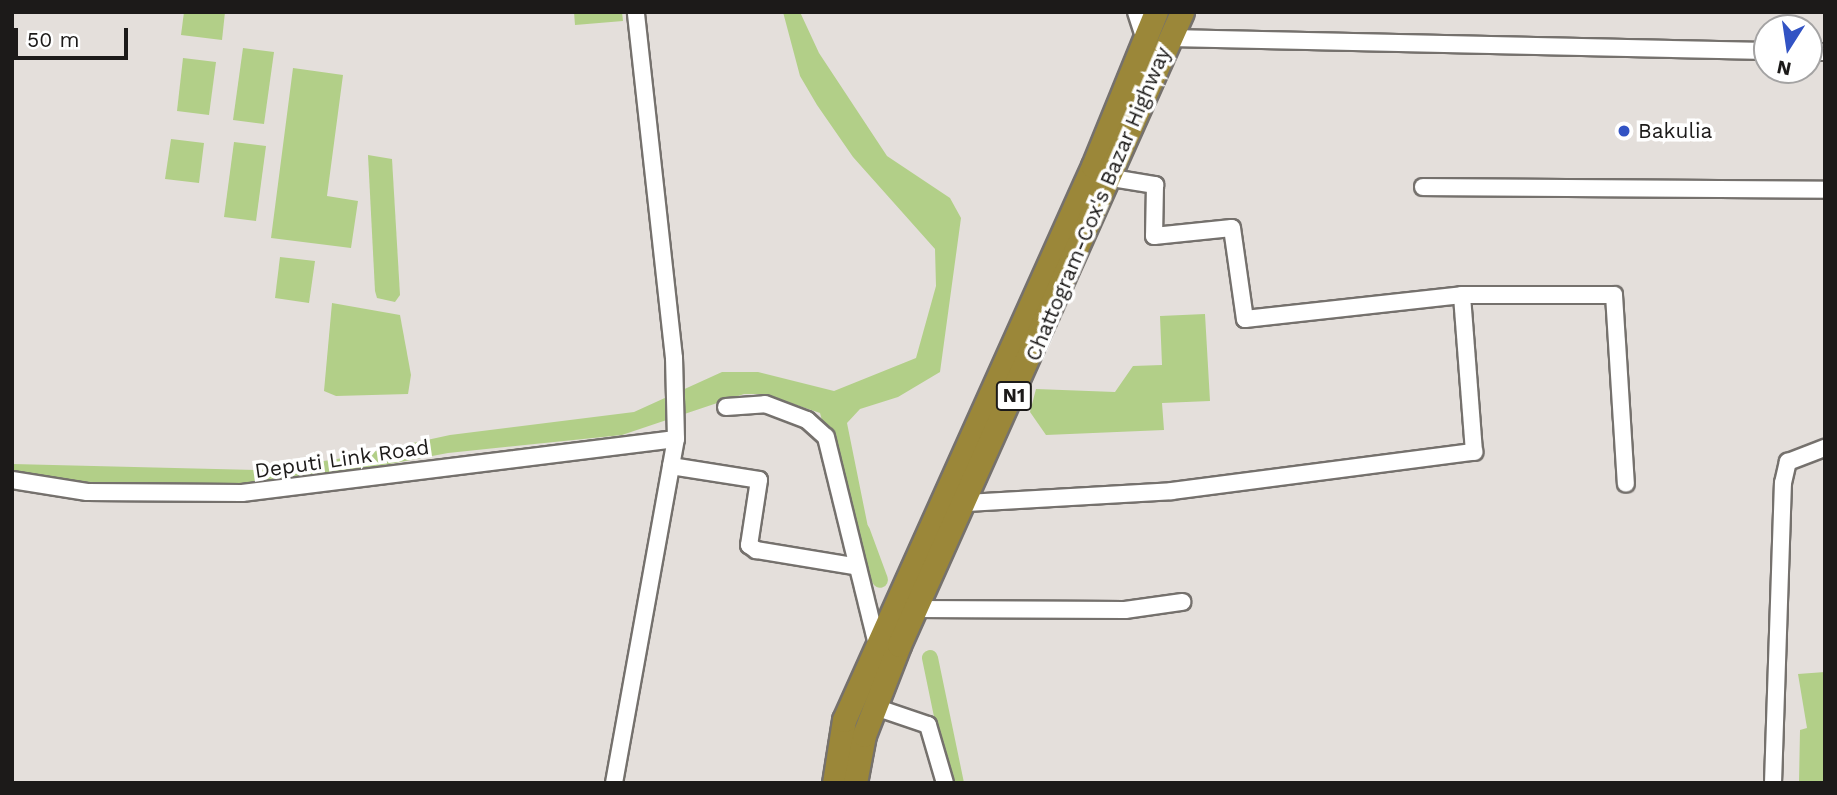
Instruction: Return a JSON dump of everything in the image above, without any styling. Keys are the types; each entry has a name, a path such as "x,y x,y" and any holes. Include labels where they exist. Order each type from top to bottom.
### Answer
{"highway":[{"name":"Chattogram-Cox's Bazar Highway","path":"834,783 844,719 1156,12"},
{"name":"Chattogram-Cox's Bazar Highway","path":"855,783 875,707 1112,178 1154,71 1182,12"}],"street":[{"path":"614,783 675,431 636,12"},
{"path":"1136,12 1154,71"},
{"path":"1170,38 1753,51"},
{"path":"1112,178 1155,185 1154,236 1232,228 1245,319 1462,295 1614,295 1626,484"},
{"path":"1423,187 1825,190"},
{"path":"966,503 1172,491 1474,452 1462,295"},
{"path":"726,407 765,404 820,428 854,566 877,644"},
{"name":"Deputi Link Road","path":"12,480 87,492 242,493 675,431"},
{"path":"1773,783 1783,483 1788,462 1825,448"},
{"path":"671,466 759,480 749,545 756,550 854,566"},
{"path":"917,610 1125,610 1182,602"},
{"path":"875,707 928,725 945,783"}],"shaded area":[{"path":"184,12 225,12 222,40 181,35"},
{"path":"574,12 622,12 623,21 575,25"},
{"path":"783,12 800,12 819,53 887,156 950,198 961,218 940,372 898,397 860,409 847,423 871,542 867,552 852,534 820,413 764,394 744,394 622,435 448,453 336,474 330,461 450,435 634,412 722,372 758,372 834,391 916,358 936,286 935,249 853,157 817,105 800,76"},
{"path":"243,48 274,52 264,124 233,120"},
{"path":"183,58 216,62 209,115 177,111"},
{"path":"293,68 343,75 327,196 358,201 351,248 271,238"},
{"path":"171,139 204,143 199,183 165,179"},
{"path":"234,142 266,146 256,221 224,217"},
{"path":"368,155 392,159 400,295 395,302 377,298 375,291"},
{"path":"280,257 315,261 309,303 275,298"},
{"path":"332,303 400,315 411,375 408,394 336,396 324,391"},
{"path":"1205,314 1210,401 1162,403 1164,430 1046,435 1030,412 1036,389 1115,392 1133,366 1162,365 1160,316"},
{"path":"1825,672 1825,783 1799,783 1800,730 1807,728 1798,674"}],"waterway":[{"path":"12,472 266,478 351,465"},
{"path":"862,531 880,580"},
{"path":"930,658 956,783"}],"place":[{"name":"Bakulia","path":"1624,131"}]}
